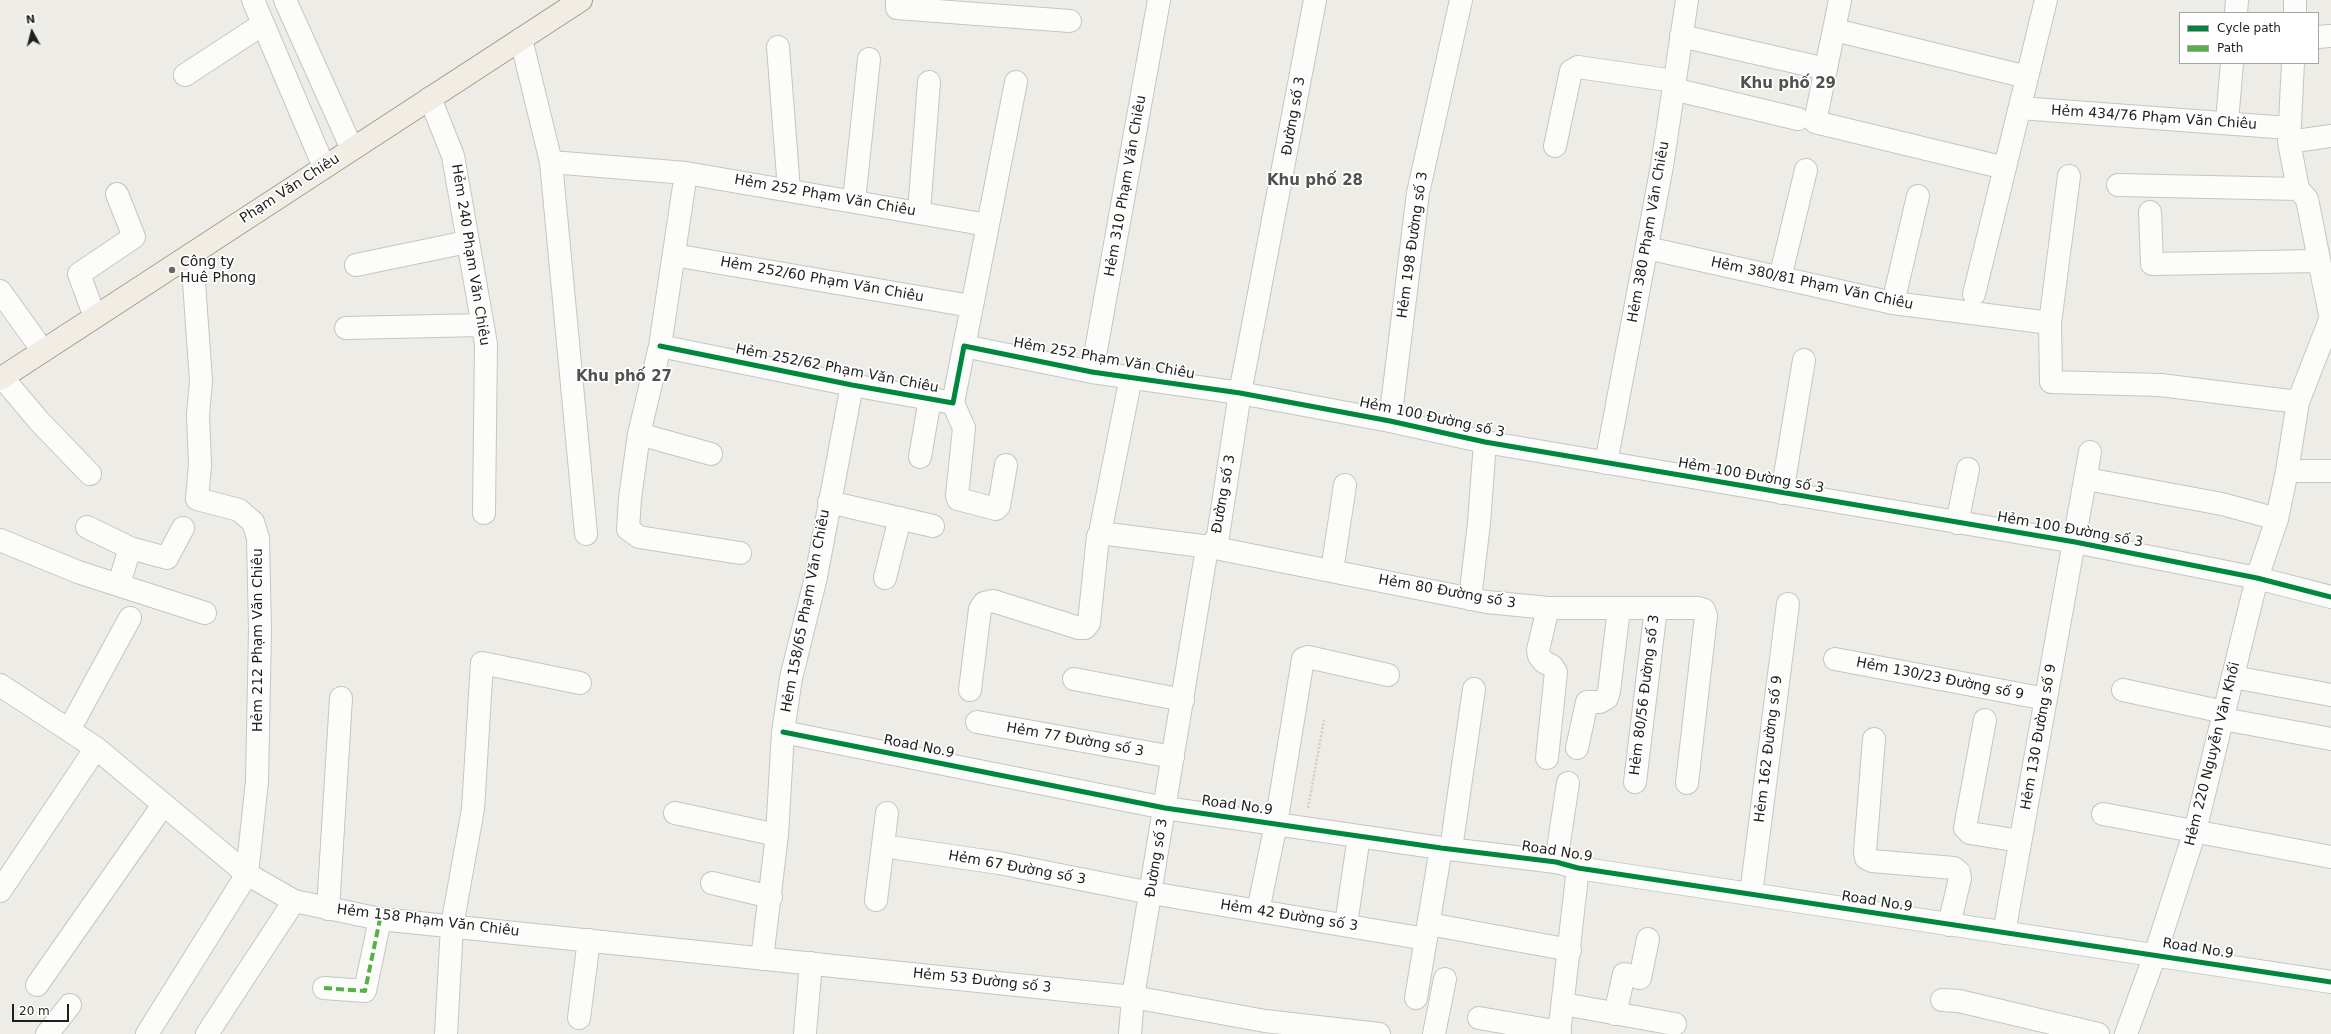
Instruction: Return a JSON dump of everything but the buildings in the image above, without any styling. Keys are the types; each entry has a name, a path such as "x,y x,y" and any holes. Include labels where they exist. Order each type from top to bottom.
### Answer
{"main road":[{"name":"Phạm Văn Chiêu","path":"1,378 581,0"}],"street":[{"path":"253,0 324,167"},
{"path":"285,0 352,149"},
{"path":"896,0 897,8 1070,21"},
{"name":"Hẻm 310 Phạm Văn Chiêu","path":"1092,372 1159,0"},
{"name":"Đường số 3","path":"1130,1034 1133,996 1206,554 1218,536 1240,393 1315,0"},
{"name":"Hẻm 198 Đường số 3","path":"1390,421 1418,193 1461,0"},
{"name":"Hẻm 380 Phạm Văn Chiêu","path":"1606,463 1647,248 1687,0"},
{"path":"1807,120 1826,69 1840,0"},
{"path":"1974,294 2046,0"},
{"path":"2236,12 2237,0"},
{"path":"2295,0 2295,12"},
{"path":"185,75 263,24"},
{"path":"1835,30 2027,77"},
{"path":"1681,36 1826,69"},
{"path":"2319,37 2331,36"},
{"path":"521,39 551,162 586,534"},
{"path":"778,47 789,190"},
{"path":"854,201 869,59"},
{"path":"2227,122 2232,64"},
{"path":"2293,64 2289,135 2298,189 2307,199 2330,320"},
{"path":"1555,146 1571,71 1578,67 1674,85 1807,120 2005,168"},
{"path":"919,212 929,82"},
{"path":"964,346 1016,82"},
{"name":"Hẻm 240 Phạm Văn Chiêu","path":"430,98 453,156 486,344 484,513"},
{"name":"Hẻm 434/76 Phạm Văn Chiêu","path":"2020,108 2227,122 2289,135 2331,136"},
{"name":"Hẻm 252 Phạm Văn Chiêu","path":"551,162 686,173 988,225"},
{"path":"1780,278 1806,170"},
{"path":"686,173 660,346 639,434 630,498 628,529 639,537 740,554"},
{"path":"2069,176 2050,323 2051,382 2160,385 2298,402"},
{"path":"2118,185 2298,189"},
{"path":"95,317 79,274 134,237 117,194"},
{"path":"1893,303 1918,196"},
{"path":"2150,212 2152,264 2318,261"},
{"path":"356,265 467,242"},
{"name":"Hẻm 380/81 Phạm Văn Chiêu","path":"1647,248 1893,303 2050,323"},
{"name":"Hẻm 212 Phạm Văn Chiêu","path":"192,254 201,381 198,415 200,465 197,499 238,510 254,522 258,538 260,631 257,781 248,874"},
{"name":"Hẻm 252/60 Phạm Văn Chiêu","path":"674,255 971,306"},
{"path":"0,291 43,351"},
{"name":"Hẻm 220 Nguyễn Văn Khối","path":"2126,1034 2155,955 2195,832 2257,578 2277,520 2287,471 2298,402 2330,320"},
{"path":"346,328 482,325"},
{"name":"Hẻm 252/62 Phạm Văn Chiêu","path":"660,346 852,385 953,403 964,346"},
{"name":"Hẻm 252 Phạm Văn Chiêu","path":"964,346 1092,372 1240,393"},
{"path":"1782,493 1804,360"},
{"path":"970,690 980,609 984,603 993,601 1079,628 1085,628 1089,623 1098,536 1100,533 1131,377"},
{"path":"1,378 39,421 90,474"},
{"name":"Hẻm 158/65 Phạm Văn Chiêu","path":"762,959 771,897 777,835 783,732 791,678 816,578 852,385"},
{"name":"Hẻm 100 Đường số 3","path":"1240,393 1390,421 1485,442 2075,542 2257,578 2331,597"},
{"path":"920,457 930,399"},
{"path":"953,403 964,428 957,496 958,499 996,509 999,506 1006,465"},
{"path":"639,434 711,454"},
{"path":"1470,599 1480,523 1485,442"},
{"name":"Hẻm 130 Đường số 9","path":"2004,933 2087,479 2090,452"},
{"path":"1957,523 1968,469"},
{"path":"2287,471 2331,471"},
{"path":"2087,479 2222,504 2277,520"},
{"path":"1332,571 1345,484"},
{"path":"829,502 933,526"},
{"path":"885,578 900,518"},
{"path":"87,527 130,548 167,558 183,528"},
{"name":"Hẻm 80 Đường số 3","path":"1100,533 1210,547 1470,599 1548,608 1698,608 1704,610 1706,616 1687,783"},
{"path":"0,540 78,572 205,612"},
{"path":"119,584 130,548"},
{"name":"Hẻm 162 Đường số 9","path":"1751,894 1788,604"},
{"path":"1547,758 1556,672 1552,666 1544,662 1539,656 1538,650 1548,608"},
{"name":"Hẻm 80/56 Đường số 3","path":"1635,782 1656,608"},
{"path":"1577,748 1587,702 1600,702 1607,698 1619,609"},
{"path":"69,730 130,618"},
{"path":"1258,911 1276,824 1303,659 1308,657 1388,675"},
{"name":"Hẻm 130/23 Đường số 9","path":"1835,659 2046,699"},
{"path":"446,1034 452,926 472,809 482,663 580,683"},
{"path":"2233,677 2331,695"},
{"path":"1074,680 1182,700"},
{"name":"Hẻm 158 Phạm Văn Chiêu","path":"0,685 96,748 248,874 294,901 328,909 380,918 762,959 822,964"},
{"path":"1416,998 1428,932 1446,849 1474,689"},
{"path":"2123,690 2331,739"},
{"path":"328,909 341,698"},
{"path":"1985,720 1965,828 1970,833 2020,841"},
{"name":"Hẻm 77 Đường số 3","path":"976,722 1173,757"},
{"name":"Road No.9","path":"783,732 1165,808 1446,849 1556,862 1578,868 2331,982"},
{"path":"1874,739 1865,852 1866,858 1872,861 1954,868 1959,872 1960,878 1949,925"},
{"path":"0,891 96,748"},
{"path":"1556,862 1568,783"},
{"path":"37,984 163,805"},
{"path":"675,813 777,835"},
{"path":"876,900 887,813"},
{"path":"2103,814 2331,857"},
{"path":"1346,924 1359,836"},
{"name":"Hẻm 67 Đường số 3","path":"883,846 999,863 1151,893"},
{"path":"1479,1018 1560,1033 1578,868"},
{"path":"147,1034 248,874"},
{"path":"712,883 771,897"},
{"name":"Hẻm 42 Đường số 3","path":"1151,893 1346,924 1428,932 1570,950"},
{"path":"207,1034 294,901"},
{"path":"324,988 365,992 380,918"},
{"path":"1615,1014 1624,974 1640,978 1648,939"},
{"path":"580,1018 589,940"},
{"path":"805,1033 822,964"},
{"name":"Hẻm 53 Đường số 3","path":"822,964 1133,996 1265,1021 1378,1034"},
{"path":"1434,1034 1445,979"},
{"path":"1942,1000 1959,1001 2098,1034"},
{"path":"1564,1004 1675,1024"},
{"path":"47,1034 70,1005"}],"path":[{"path":"1304,828 1324,720"}],"marked path":[{"path":"324,988 365,991 380,919"}],"cycle path":[{"path":"660,346 852,385 953,403 964,346 1092,372 1240,393 1390,421 1485,442 2075,542 2257,578 2331,597"},
{"path":"783,732 1165,808 1441,848 1556,862 1578,868 2331,982"}],"place":[{"name":"Công ty Huê Phong","path":"172,270"}],"district":[{"name":"Khu phố 29","path":"1788,84"},
{"name":"Khu phố 28","path":"1315,181"},
{"name":"Khu phố 27","path":"624,377"}]}
